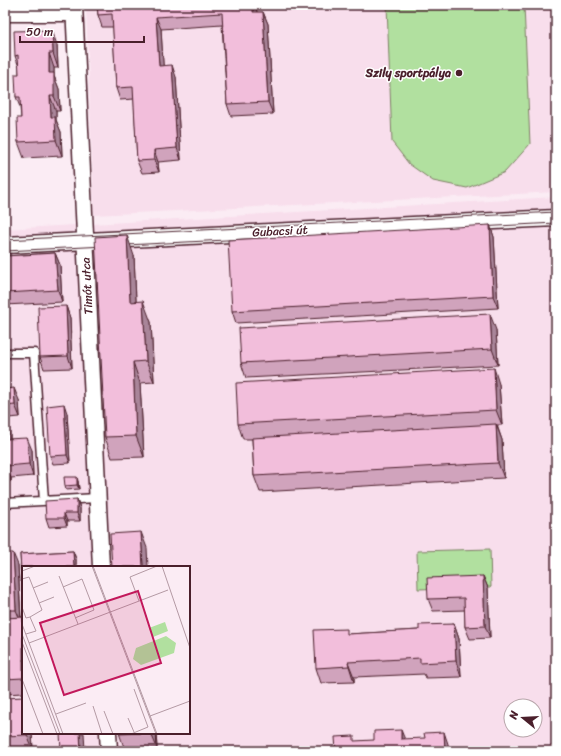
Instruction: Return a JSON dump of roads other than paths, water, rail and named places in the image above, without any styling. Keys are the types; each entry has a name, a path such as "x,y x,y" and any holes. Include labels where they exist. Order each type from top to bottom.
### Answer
{"street":[{"path":"5,13 74,9"},
{"name":"Timót utca","path":"74,9 100,566"},
{"name":"Gubacsi út","path":"5,245 556,218"},
{"path":"108,734 109,751"}],"lane":[{"path":"5,353 34,352 44,501"},
{"path":"5,503 97,498"}],"tram line":[{"path":"5,240 556,212"},
{"path":"478,227 556,223"},
{"path":"5,251 287,237"}],"place":[{"name":"Szily sportpálya","path":"459,73"}]}
